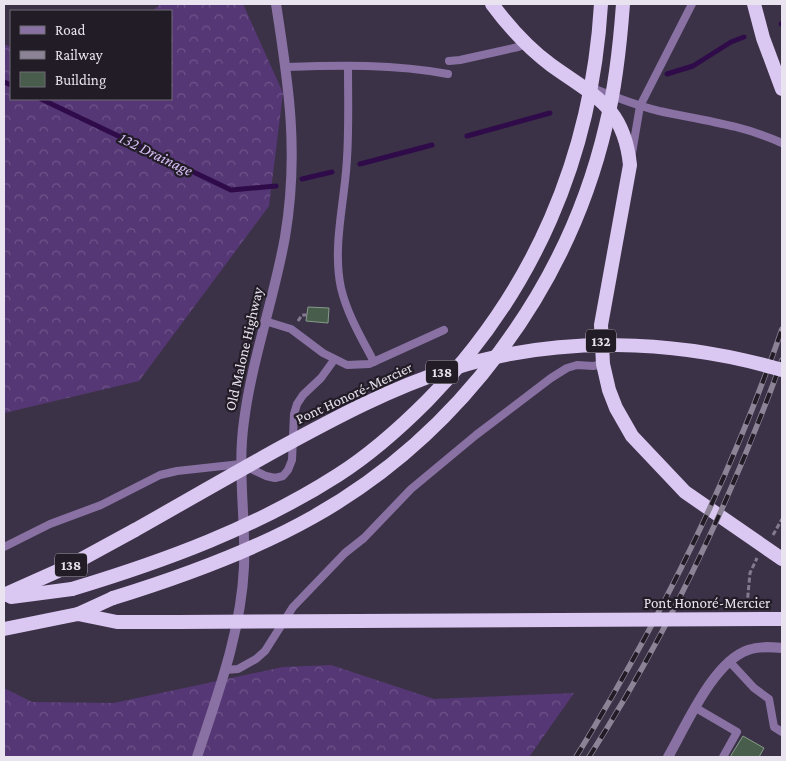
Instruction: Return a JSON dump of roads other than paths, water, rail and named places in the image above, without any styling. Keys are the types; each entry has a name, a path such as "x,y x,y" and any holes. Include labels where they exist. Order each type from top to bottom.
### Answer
{"highway":[{"name":"132","path":"492,4 505,22 526,44 550,64 606,104 617,119 628,147 630,166 601,325 603,364 616,408 626,426 643,448 685,492 782,559"},
{"path":"4,598 77,588 171,556 254,522 339,475 381,443 416,412 480,342 520,279 546,231 573,162 585,121 596,66 601,4"},
{"path":"78,614 114,598 180,576 278,536 351,493 387,467 458,401 503,348 527,312 550,272 582,204 599,151 612,100 623,4"},
{"path":"754,4 763,38 782,89"},
{"name":"Pont Honoré-Mercier","path":"4,594 69,566 338,416 405,386 452,368 504,356 568,347 624,346 661,347 714,353 782,370"},
{"name":"Pont Honoré-Mercier","path":"4,629 78,614 117,622 782,619"}],"street":[{"name":"Old Malone Highway","path":"197,757 225,670 235,630 244,568 245,537 241,464 244,421 253,367 281,257 291,194 292,139 286,67 276,4"},
{"path":"668,757 713,679 729,661 748,650 760,647 782,648"}],"lane":[{"path":"630,166 640,106 692,4"},
{"path":"449,61 526,44"},
{"path":"348,66 348,157 338,239 338,270 342,290 349,309 374,362"},
{"path":"286,67 396,67 424,69 448,74"},
{"path":"568,76 640,106 723,123 772,138 782,143"},
{"path":"265,321 291,329 323,353 347,365 374,362 444,330"},
{"path":"4,547 50,524 100,505 160,475 177,471 241,464 266,476 275,478 283,476 292,460 294,414 297,404 322,378 334,360"},
{"path":"225,670 238,669 260,655 293,607 345,553 364,538 411,489 476,435 567,368 577,364 593,366 603,364"},
{"path":"729,661 754,688 769,699 774,727 782,732"},
{"path":"696,708 737,732 723,757"}],"waterway":[{"name":"132 Drainage","path":"667,74 693,66 731,42 744,37"},
{"name":"132 Drainage","path":"4,82 10,85"},
{"name":"132 Drainage","path":"43,100 231,190 276,186"},
{"name":"132 Drainage","path":"467,136 550,113"},
{"name":"132 Drainage","path":"360,164 432,145"},
{"name":"132 Drainage","path":"302,179 332,172"}],"railway":[{"path":"576,757 636,654 691,549 740,440 782,329"},
{"path":"589,757 645,662 696,564 742,463 782,360"}]}
